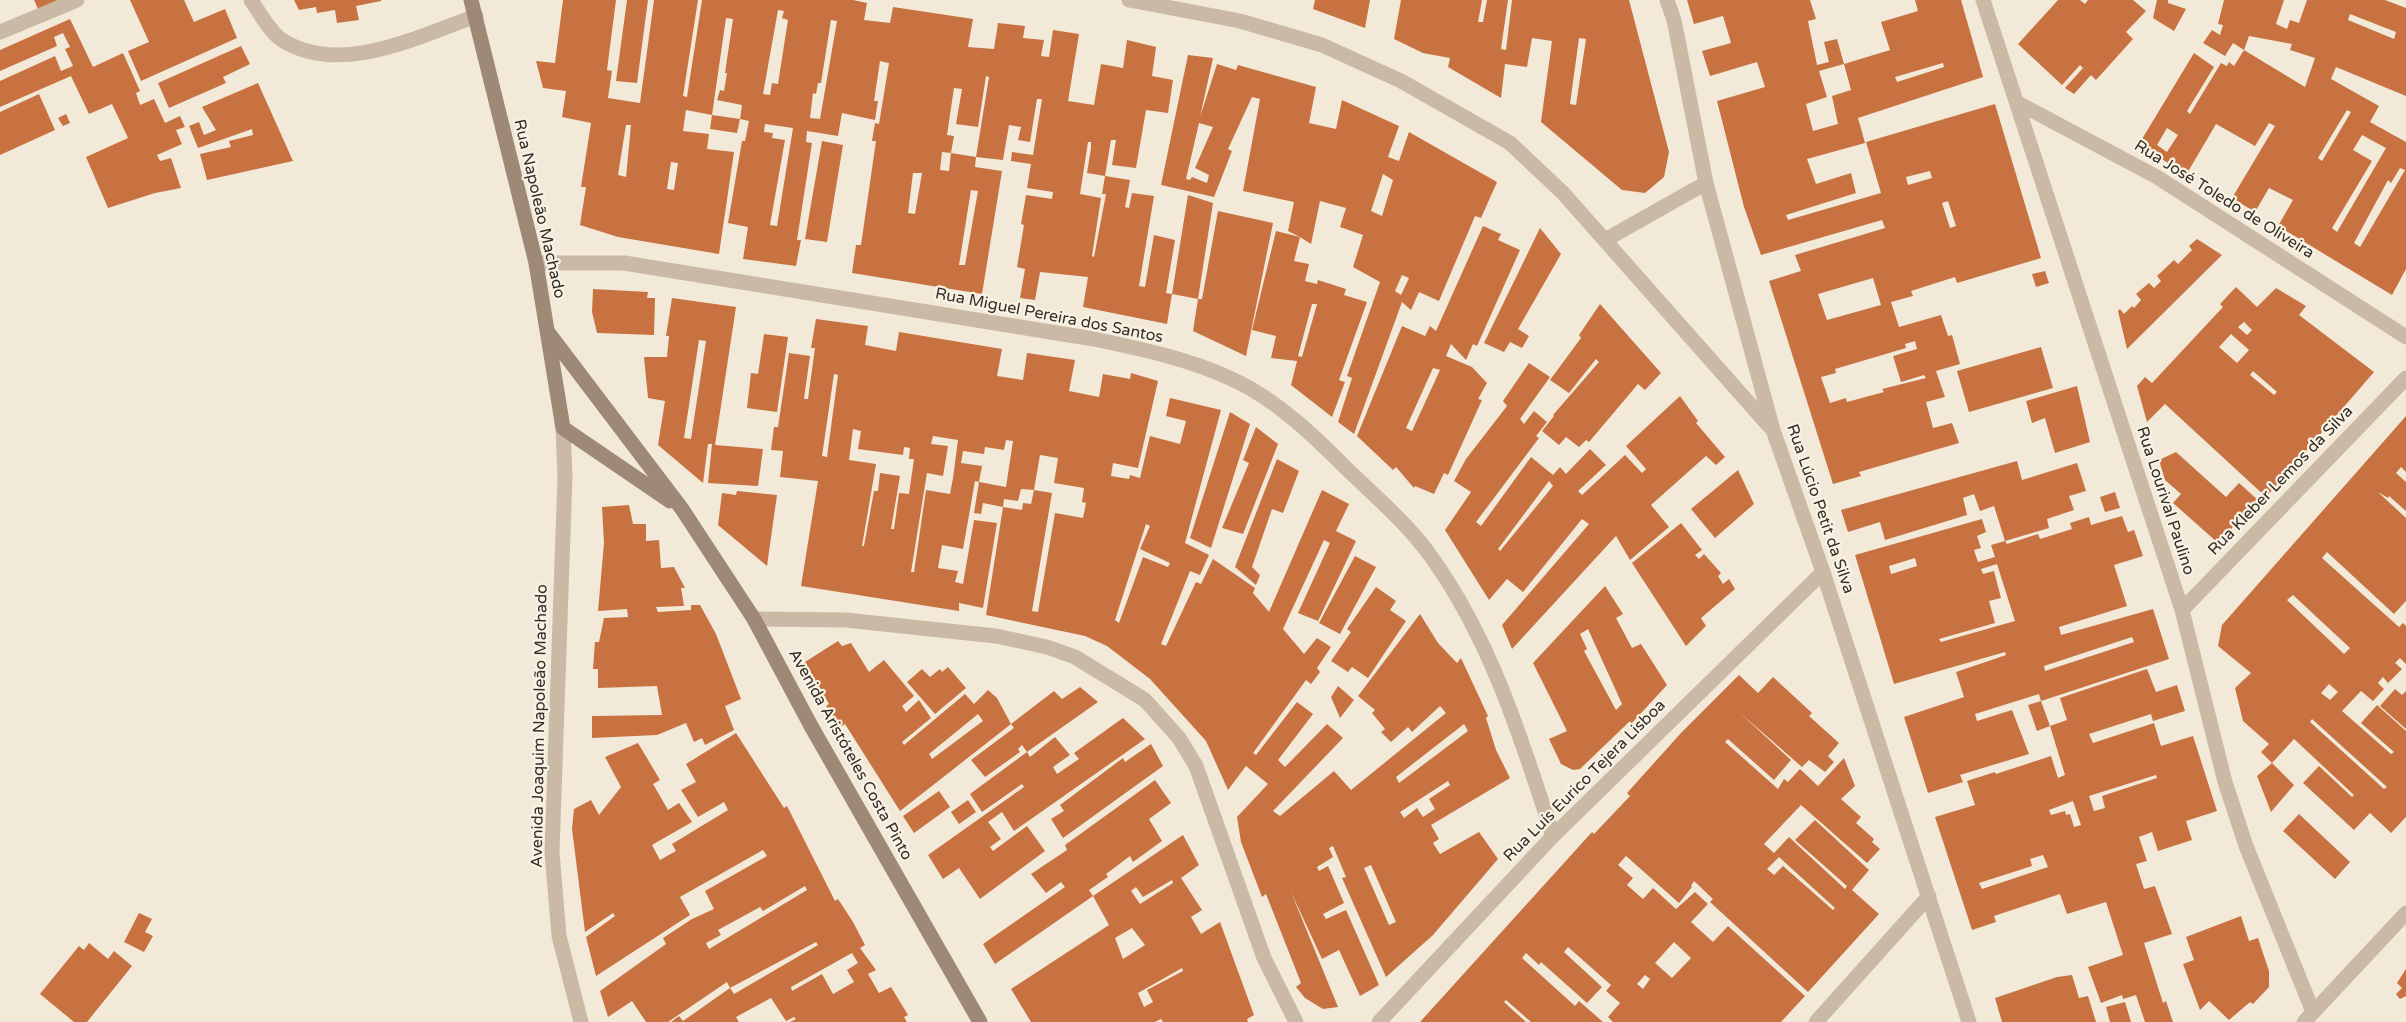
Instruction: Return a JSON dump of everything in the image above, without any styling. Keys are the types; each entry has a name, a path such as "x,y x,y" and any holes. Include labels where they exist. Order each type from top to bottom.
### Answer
{"main road":[{"name":"Rua Napoleão Machado","path":"471,0 536,263 563,428"},
{"name":"Avenida Aristóteles Costa Pinto","path":"547,331 682,509 754,619 811,726 980,1022"},
{"name":"Avenida Aristóteles Costa Pinto","path":"563,428 682,509"}],"street":[{"path":"0,32 77,0"},
{"path":"251,0 281,39 310,50 337,55 378,50 476,16"},
{"path":"1129,0 1240,21 1322,45 1401,81 1510,143 1563,193 1773,430"},
{"name":"Rua Lúcio Petit da Silva","path":"1667,0 1674,20 1706,183 1773,430 1823,572 1969,1022"},
{"name":"Rua Lourival Paulino","path":"1983,0 2018,103 2091,338 2182,610 2228,792 2309,1017"},
{"name":"Rua José Toledo de Oliveira","path":"2018,103 2157,177 2406,337"},
{"path":"1605,240 1706,183"},
{"name":"Rua Miguel Pereira dos Santos","path":"536,263 624,263 1094,339 1144,349 1234,380 1290,416 1366,488 1432,557 1460,602 1493,670 1514,721 1553,836"},
{"name":"Rua Kleber Lemos da Silva","path":"2182,610 2406,378"},
{"name":"Avenida Joaquim Napoleão Machado","path":"563,428 565,476 552,852 559,936 582,1022"},
{"name":"Rua Luís Eurico Tejera Lisboa","path":"1379,1022 1553,836 1823,572"},
{"path":"754,619 846,620 996,636 1047,647 1075,657 1146,700 1179,738 1196,766 1264,958 1296,1022"},
{"path":"1816,1022 1929,897"},
{"path":"2309,1017 2406,913"}],"building":[{"path":"34,0 60,0 38,9"},
{"path":"130,0 184,0 194,22 225,9 237,38 141,81 128,51 149,42"},
{"path":"294,0 381,1 356,6 359,20 337,23 335,10 317,13 316,7 299,10"},
{"path":"563,0 616,0 607,70 612,71 608,98 640,103 654,0 698,0 683,96 687,97 702,0 853,0 867,3 864,20 890,23 893,7 973,19 968,47 994,49 998,23 1025,26 1023,38 1044,40 1041,56 1049,57 1053,30 1079,34 1068,101 1094,105 1101,64 1123,68 1127,40 1156,47 1152,76 1173,80 1168,113 1146,110 1136,168 1112,165 1116,140 1111,140 1105,176 1130,180 1125,207 1129,208 1132,193 1154,196 1139,286 1145,287 1154,235 1175,240 1166,293 1172,294 1167,324 1083,307 1088,277 1040,272 1035,300 1020,298 1025,269 1017,267 1026,195 1052,199 1053,192 1027,188 1031,164 1011,161 1012,152 1033,155 1042,99 1037,99 1030,142 1018,140 1021,127 1009,125 1003,160 976,157 975,167 1002,171 982,294 852,273 856,245 861,245 876,141 872,141 875,123 879,124 889,63 880,61 874,101 878,101 875,120 842,113 838,136 807,131 806,142 812,143 797,240 801,240 796,266 743,259 748,227 728,223 742,141 745,141 749,121 740,119 742,105 717,100 720,90 724,91 733,19 726,18 712,115 686,110 683,131 709,134 707,149 734,152 719,254 618,237 580,225 586,187 581,187 591,123 562,117 566,91 543,88 536,61 555,63","holes":["778,10 784,11 782,18 788,20 778,84 772,83 770,95 763,94","831,20 837,21 820,119 810,118 813,93 816,94 818,83 821,83","986,76 989,77 976,157 951,153 954,136 947,135 954,88 962,89 956,124 978,127","765,124 793,128 777,226 770,225 785,140 772,138 773,133 764,132","626,125 631,125 626,177 618,175","1088,142 1091,142 1091,148 1087,173 1105,176 1102,194 1106,194 1094,257 1092,256 1101,198 1080,194","942,152 951,153 949,171 940,170","671,162 678,163 674,190 667,189","913,173 922,173 915,214 908,213","971,190 978,191 965,265 959,265"]},
{"path":"627,0 648,0 637,83 616,81"},
{"path":"1315,0 1370,0 1365,28 1313,9"},
{"path":"1401,0 1482,0 1478,22 1483,22 1487,0 1508,0 1501,49 1506,50 1512,0 1629,0 1669,152 1664,177 1645,193 1622,190 1541,122 1552,41 1532,38 1527,67 1505,64 1501,98 1448,67 1450,58 1423,53 1394,39","holes":["1579,38 1586,39 1576,105 1570,104"]},
{"path":"1687,0 1810,0 1816,19 1808,21 1817,65 1829,62 1824,42 1837,39 1844,64 1890,50 1881,22 1918,11 1915,0 1961,0 1983,77 1858,118 1865,143 1807,159 1816,184 1851,173 1856,193 1786,215 1788,220 1881,193 1866,142 1995,104 2041,258 1957,283 1955,277 1911,291 1913,296 1891,302 1899,327 1941,315 1948,336 1952,335 1960,364 1936,371 1945,397 1926,402 1933,428 1952,423 1959,443 1859,472 1861,476 1833,484 1769,281 1801,271 1795,255 1885,228 1882,220 1761,255 1744,207 1717,101 1765,87 1757,62 1710,76 1702,51 1731,43 1723,16 1694,24","holes":["1943,63 1944,67 1897,82 1895,77","1844,64 1851,90 1832,96 1838,124 1813,131 1806,104 1827,97 1819,71","1930,171 1932,178 1908,185 1906,177","1948,201 1956,226 1950,228 1942,203","1873,278 1881,305 1827,320 1818,294","1915,341 1917,349 1893,356 1901,382 1924,375 1926,378 1882,389 1884,392 1847,402 1846,398 1830,403 1821,377 1836,373 1835,369 1906,348 1905,344"]},
{"path":"2058,0 2080,0 2085,4 2088,0 2133,0 2146,11 2126,32 2133,39 2096,80 2091,75 2074,94 2065,88 2083,68 2080,65 2062,85 2018,44"},
{"path":"2157,0 2168,0 2168,3 2186,9 2174,31 2153,18"},
{"path":"2224,0 2284,0 2276,24 2287,29 2290,20 2299,23 2307,0 2385,0 2406,8 2406,96 2336,67 2331,79 2379,106 2370,122 2406,142 2406,269 2392,295 2278,226 2293,200 2269,188 2255,212 2232,198 2275,126 2269,123 2255,146 2216,124 2186,175 2139,144 2194,53 2214,67 2187,111 2190,114 2221,63 2227,66 2229,62 2234,66 2244,50 2233,43 2225,56 2203,43 2212,30 2220,35 2223,25 2218,24","holes":["2350,14 2396,32 2394,39 2348,20","2249,36 2292,44 2290,50 2315,58 2305,87 2244,50","2347,110 2351,112 2322,161 2318,158","2167,128 2178,135 2167,152 2157,145","2362,135 2386,148 2337,232 2332,228 2372,161 2353,150","2400,168 2405,170 2360,247 2354,243 2388,180 2391,183"]},
{"path":"70,19 93,67 123,53 140,91 136,93 140,105 154,99 165,123 180,116 185,127 176,130 182,144 157,155 160,161 171,158 181,188 155,193 108,208 86,157 128,138 112,104 89,114 71,76 0,107 0,81 55,56 61,71 73,66 65,49 70,47 63,33 54,37 57,46 0,71 0,50"},
{"path":"241,46 250,64 223,77 226,83 169,108 158,83"},
{"path":"1188,55 1213,58 1200,117 1217,64 1236,70 1238,65 1316,87 1309,123 1336,129 1342,100 1399,126 1388,157 1399,161 1409,132 1497,182 1481,218 1475,216 1439,301 1419,292 1411,310 1402,302 1354,434 1338,422 1352,378 1347,376 1380,282 1353,267 1363,235 1340,227 1346,208 1320,201 1311,244 1288,231 1294,202 1243,191 1260,99 1252,97 1228,149 1232,151 1214,197 1161,185","holes":["1199,123 1213,127 1195,168 1209,175 1207,183 1192,177 1190,180 1186,179","1383,174 1393,180 1382,216 1371,211","1402,275 1409,278 1401,295 1395,291"]},
{"path":"258,83 293,161 207,180 200,154 231,147 229,141 253,135 252,129 198,148 189,126 199,122 204,135 216,130 202,107"},
{"path":"39,94 55,130 0,155 0,112"},
{"path":"66,114 70,123 63,126 58,118"},
{"path":"712,115 740,119 737,133 710,129"},
{"path":"822,141 843,145 827,242 805,239"},
{"path":"1188,195 1213,203 1198,299 1172,294"},
{"path":"1218,211 1273,223 1246,356 1193,331 1198,299 1202,299"},
{"path":"1483,226 1501,234 1498,240 1520,250 1477,346 1473,344 1466,360 1451,344 1446,356 1472,367 1487,383 1478,399 1482,400 1448,475 1444,473 1434,494 1415,486 1414,488 1396,467 1393,470 1357,436 1402,326 1425,336 1430,326 1436,331","holes":["1433,368 1440,370 1412,431 1406,428"]},
{"path":"1540,228 1561,254 1518,329 1529,336 1522,348 1510,342 1504,352 1484,343"},
{"path":"1276,231 1300,237 1294,261 1309,264 1305,281 1317,284 1318,280 1346,289 1344,295 1367,302 1339,380 1345,382 1332,417 1291,385 1297,361 1271,358 1276,336 1252,330","holes":["1312,304 1317,304 1302,357 1298,356"]},
{"path":"2197,239 2222,255 2127,349 2118,311 2120,309 2124,314 2132,306 2134,308 2141,300 2136,294 2149,283 2154,288 2161,281 2157,276 2174,260 2178,264 2192,250 2189,246"},
{"path":"2045,271 2049,283 2036,287 2032,274"},
{"path":"2236,287 2257,307 2276,288 2306,306 2299,315 2374,372 2266,497 2165,404 2147,422 2137,386 2145,377 2152,383 2223,307 2220,304","holes":["2244,322 2252,330 2247,335 2238,327","2231,334 2249,350 2237,363 2219,347","2253,371 2277,392 2274,395 2250,375"]},
{"path":"593,289 648,292 647,298 655,298 654,335 597,333 592,312"},
{"path":"672,298 736,307 715,445 763,449 758,486 708,483 712,444 708,444 703,483 658,445 665,401 648,398 644,357 667,357 669,336 666,336","holes":["699,340 706,341 691,439 684,438"]},
{"path":"1600,304 1661,373 1645,390 1638,384 1589,442 1586,440 1579,447 1566,437 1559,445 1542,431 1599,362 1596,359 1569,393 1550,380 1581,338 1579,335"},
{"path":"816,319 868,326 865,345 896,351 899,332 1002,349 997,376 1023,380 1027,353 1075,360 1069,391 1099,397 1103,374 1130,379 1131,373 1158,381 1138,468 1113,463 1111,476 1129,479 1130,475 1140,478 1150,436 1180,444 1186,421 1166,416 1170,398 1221,410 1185,543 1209,555 1200,575 1190,571 1161,644 1166,646 1196,582 1201,584 1213,559 1255,588 1253,593 1269,612 1322,490 1349,504 1336,531 1356,541 1318,621 1298,613 1330,543 1324,540 1283,629 1304,654 1317,638 1331,647 1317,668 1320,672 1311,684 1306,680 1253,753 1256,755 1297,702 1313,714 1278,760 1285,767 1327,724 1343,738 1273,811 1280,816 1334,771 1351,790 1446,713 1440,706 1412,732 1408,727 1391,742 1381,732 1385,729 1372,713 1375,710 1358,696 1420,614 1438,643 1457,663 1461,658 1488,716 1486,718 1496,750 1510,778 1431,825 1439,839 1433,843 1440,854 1479,832 1498,859 1433,935 1386,977 1342,878 1346,877 1333,846 1329,848 1333,857 1317,867 1319,871 1328,866 1344,903 1323,914 1326,919 1346,910 1379,985 1360,996 1339,950 1322,959 1291,892 1338,1007 1323,1009 1305,998 1296,987 1301,983 1266,894 1262,897 1241,842 1237,817 1268,784 1246,766 1228,790 1206,741 1150,679 1107,646 1085,636 986,615 1003,507 983,503 981,514 974,513 979,482 975,481 963,549 942,545 938,568 958,571 955,582 963,584 974,520 997,523 983,608 959,603 959,611 801,586 818,481 780,477 783,451 771,450 774,427 778,427 789,353 810,356 804,399 808,399 815,348 811,348","holes":["834,374 838,375 827,457 822,456","853,429 861,431 858,449 903,455 904,447 910,448 909,459 914,459 909,494 899,493 894,529 891,529 900,476 880,473 878,491 874,491 864,546 862,546 876,464 849,460","933,436 958,440 953,478 950,494 926,490 914,572 911,572 927,473 943,476 948,446 931,444","1006,440 1013,441 1006,487 979,482 982,466 961,463 963,451 984,454 985,447 1004,450","1040,455 1058,458 1054,483 1084,488 1082,502 1086,503 1083,518 1055,513 1038,612 1032,611 1052,493 1034,490","1021,489 1034,490 1031,504 1023,503 1022,510 1003,507 1004,499 1018,501","1146,524 1150,526 1140,549 1170,563 1168,567 1143,557 1119,623 1115,620","1464,724 1468,731 1399,783 1396,777","1448,781 1450,785 1429,799 1435,809 1423,817 1417,808 1404,818 1400,812","1371,865 1396,922 1389,925 1364,868"]},
{"path":"764,334 788,337 777,412 747,408 751,373 758,374"},
{"path":"2041,347 2053,388 1969,412 1957,371"},
{"path":"1529,363 1550,377 1520,419 1524,424 1534,411 1547,422 1536,436 1539,438 1476,522 1481,526 1531,457 1553,475 1560,467 1566,474 1590,449 1606,465 1578,491 1582,495 1625,455 1642,473 1646,469 1626,446 1680,396 1698,421 1696,423 1725,457 1716,465 1706,456 1651,505 1669,527 1630,560 1616,536 1512,649 1502,625 1589,524 1582,519 1523,592 1507,579 1489,600 1445,530 1471,492 1454,481 1466,459 1507,406 1503,401","holes":["1549,481 1553,486 1500,551 1498,549"]},
{"path":"2077,386 2090,442 2055,453 2045,418 2032,423 2026,401"},
{"path":"1230,412 1250,424 1211,548 1190,538"},
{"path":"2406,416 2406,472 2401,467 2396,473 2406,482 2406,511 2389,496 2388,498 2378,492 2406,518 2406,601 2394,614 2327,552 2322,558 2399,627 2403,623 2406,626 2406,664 2400,658 2395,663 2402,669 2388,683 2383,677 2378,683 2384,689 2373,701 2361,691 2342,711 2391,754 2394,752 2361,723 2377,705 2406,731 2406,817 2391,833 2370,813 2354,830 2303,783 2319,766 2352,797 2354,795 2294,739 2272,763 2261,752 2269,744 2243,721 2235,688 2251,673 2218,646 2222,625","holes":["2293,595 2350,648 2344,654 2287,600","2329,684 2338,692 2330,700 2321,693","2312,719 2387,787 2384,789 2310,722"]},
{"path":"1256,427 1278,444 1243,534 1222,528 1249,463 1243,460"},
{"path":"2176,452 2226,497 2239,483 2258,500 2218,543 2173,503 2181,494 2165,480 2159,460"},
{"path":"1277,459 1299,471 1283,513 1272,509 1252,567 1260,575 1256,585 1235,567"},
{"path":"2017,461 2022,480 2077,463 2086,491 2069,496 2074,510 2047,519 2049,528 2005,541 1994,506 1980,511 1974,494 1963,498 1967,515 1885,540 1880,522 1848,532 1841,510"},
{"path":"1738,470 1754,504 1715,538 1691,509"},
{"path":"737,491 777,495 767,566 718,525 722,493 736,495"},
{"path":"2115,492 2120,508 2105,512 2100,497"},
{"path":"629,505 633,524 646,524 646,541 659,540 661,568 674,567 685,588 681,588 684,606 656,607 658,612 691,610 691,605 700,605 716,634 741,699 725,706 734,730 705,745 702,738 694,742 686,723 657,735 592,738 592,716 662,715 657,686 598,688 598,669 593,669 595,642 599,642 604,618 628,617 627,609 598,611 604,543 602,507"},
{"path":"2122,516 2128,532 2134,530 2143,556 2114,565 2127,606 2059,627 2061,635 2153,609 2169,659 2041,701 2039,694 1975,714 1977,721 2012,710 2029,754 1960,775 1963,782 1928,793 1904,717 1964,697 1956,672 2006,655 2005,652 1894,684 1855,555 1982,519 1986,532 1977,536 1981,548 1974,550 1978,562 1995,557 1991,545 2005,541 2007,544 2038,534 2040,539 2072,529 2070,523 2089,517 2091,525","holes":["1915,558 1917,566 1891,574 1889,566","1997,564 2015,621 1941,642 1939,639 1995,623 1989,601 2001,598 1994,571 1983,574 1981,569","2132,637 2134,642 2045,671 2044,666"]},
{"path":"1681,523 1702,550 1695,555 1699,559 1704,554 1721,573 1718,576 1723,584 1729,579 1735,589 1701,618 1706,626 1686,646 1632,563"},
{"path":"1355,556 1376,567 1340,634 1319,623"},
{"path":"1605,586 1623,614 1616,618 1632,648 1641,644 1667,685 1631,724 1630,721 1580,769 1573,770 1561,764 1549,739 1567,731 1533,663","holes":["1588,629 1622,704 1616,710 1584,651 1587,649 1580,634"]},
{"path":"1376,587 1396,601 1390,610 1406,621 1368,678 1352,667 1348,672 1331,661 1351,632 1347,629"},
{"path":"838,641 842,646 851,643 869,672 884,660 914,696 902,706 906,712 919,700 931,718 902,742 904,745 965,694 974,704 988,690 997,698 1011,724 900,811 845,724 841,726 826,706 829,704 805,662","holes":["978,714 983,721 932,759 929,754"]},
{"path":"948,667 966,688 935,714 907,682 922,669 930,677 940,669 942,672"},
{"path":"2147,669 2156,692 2177,685 2185,711 2153,721 2151,714 2089,734 2093,743 2154,723 2161,746 2193,736 2217,811 2186,821 2192,840 2158,851 2152,832 2139,837 2147,861 2136,864 2144,889 2155,886 2172,934 2144,943 2163,1003 2166,1001 2173,1022 2145,1022 2136,995 2123,999 2122,995 2101,1003 2088,967 2123,955 2106,902 2067,914 2060,894 1994,916 1996,922 1972,930 1935,817 1975,805 1967,781 2051,756 2058,778 2065,775 2050,726 2067,720 2060,698","holes":["2156,775 2157,778 2102,796 2105,808 2094,811 2089,796","2073,801 2081,825 2074,827 2070,814 2066,815 2065,811 2051,815 2049,810","2043,855 2048,867 1982,889 1979,883 2032,866 2030,859"]},
{"path":"1739,675 1758,693 1773,677 1812,713 1809,716 1839,743 1828,756 1834,762 1825,772 1809,760 1802,767 1739,712 1791,760 1774,780 1728,739 1725,742 1778,789 1784,779 1788,782 1800,769 1818,786 1844,758 1855,786 1841,799 1861,817 1856,823 1874,839 1872,842 1880,849 1867,863 1801,805 1764,844 1774,853 1789,837 1845,889 1847,886 1795,840 1815,820 1869,870 1852,890 1879,914 1808,992 1710,902 1713,899 1694,881 1679,903 1626,856 1618,865 1633,878 1627,885 1643,899 1653,888 1676,909 1695,892 1708,904 1691,922 1713,942 1728,926 1805,996 1781,1022 1613,1022 1608,1017 1620,1003 1606,991 1611,985 1568,947 1564,952 1602,987 1587,1003 1541,962 1539,965 1526,953 1522,958 1575,1006 1579,1001 1603,1022 1531,1022 1506,1000 1504,1002 1526,1022 1420,1022 1592,832 1594,834 1630,796 1627,793 1681,733","holes":["1779,857 1835,908 1833,910 1783,866 1774,875 1767,869","1674,942 1691,958 1672,978 1655,963","1645,975 1650,979 1643,989 1637,984"]},
{"path":"1338,686 1354,700 1340,718 1331,697"},
{"path":"1080,687 1098,702 1027,752 1022,745 1018,749 1020,752 985,777 971,760 1014,728 1011,724 1054,691 1062,699"},
{"path":"2395,689 2402,695 2406,691 2406,729 2380,706"},
{"path":"2041,701 2050,726 2037,731 2028,705"},
{"path":"1123,718 1145,739 1014,831 1002,812 988,822 1001,839 990,847 993,851 1027,826 1045,851 980,899 959,868 943,879 928,855 1024,787 1022,784 982,812 970,794 1027,752 1030,757 1055,737 1070,755 1053,767 1057,774 1079,759 1074,753"},
{"path":"736,733 784,808 787,806 835,901 838,899 853,922 865,945 860,948 876,970 868,974 879,993 891,987 908,1015 904,1017 907,1022 790,1022 796,1019 794,1017 786,1021 771,998 736,1017 739,1022 671,1022 679,1016 683,1021 730,988 727,982 668,1022 646,1022 632,1001 608,1017 600,991 666,944 663,938 692,919 714,909 705,891 767,856 763,850 680,897 690,915 596,976 586,937 615,916 613,913 585,932 572,829 574,809 591,800 599,815 621,787 605,757 638,743 660,780 653,784 668,810 679,803 692,822 652,845 660,860 676,851 672,844 728,810 724,802 698,817 681,790 696,782 686,764","holes":["805,886 807,890 709,949 706,943 721,935 718,930 760,907 763,911","816,942 818,945 734,994 730,988","852,953 858,963 847,970 854,982 833,994 822,974 792,991 791,987"]},
{"path":"1151,744 1163,766 1063,838 1051,819 1064,811 1060,805 1123,758 1125,762"},
{"path":"2272,763 2294,785 2271,812 2257,776"},
{"path":"1155,780 1171,803 1149,819 1162,841 1133,862 1130,856 1106,874 1108,877 1089,890 1093,896 995,964 983,944 1065,887 1061,882 1046,893 1031,874 1067,850 1065,845"},
{"path":"939,791 950,807 914,833 903,816"},
{"path":"968,800 976,812 959,824 951,812"},
{"path":"2299,814 2350,862 2335,879 2283,831"},
{"path":"1183,835 1199,865 1181,878 1202,910 1191,917 1201,934 1220,922 1254,1015 1247,1019 1248,1022 1163,1022 1161,1019 1155,1022 1031,1022 1011,989 1109,925 1093,896","holes":["1172,880 1173,883 1140,904 1131,891 1136,887 1143,897","1132,928 1145,945 1123,959 1115,938","1182,968 1183,971 1147,990 1153,1002 1144,1007 1138,993"]},
{"path":"139,913 152,919 145,932 153,936 144,952 124,942"},
{"path":"2241,916 2249,941 2258,938 2269,971 2269,987 2253,1004 2250,1002 2229,1020 2209,1001 2200,1010 2183,964 2194,960 2186,937"},
{"path":"89,943 108,959 114,951 132,966 87,1022 74,1022 40,994 79,946 84,950"},
{"path":"2406,969 2406,996 2400,999 2396,994 2402,988 2397,983"},
{"path":"2072,975 2079,998 2088,996 2096,1022 2002,1022 1995,998 2057,977"},
{"path":"2125,1002 2131,1022 2110,1022 2106,1007"}]}
